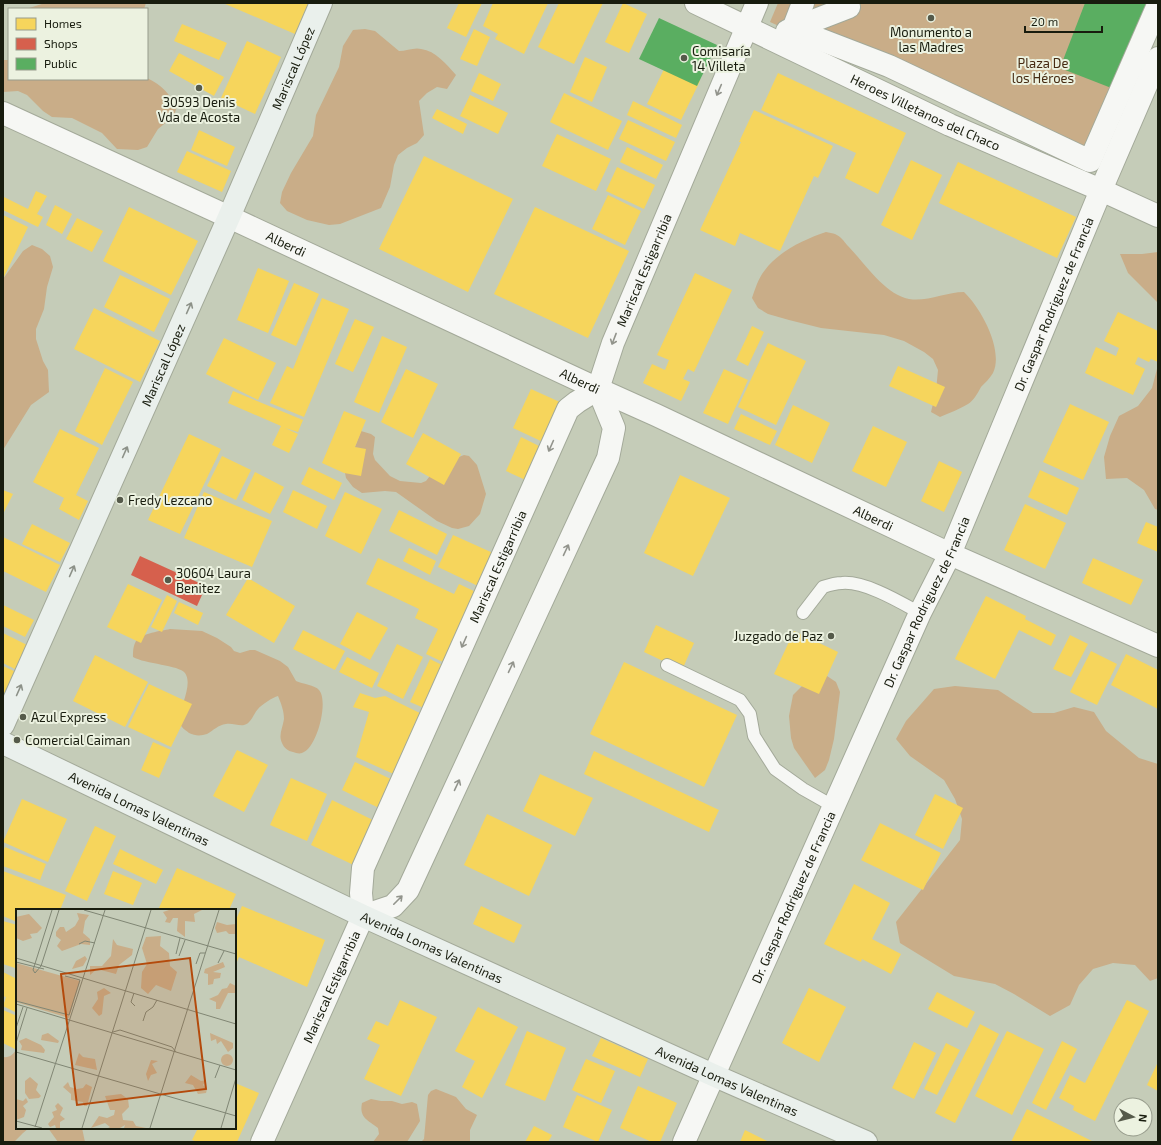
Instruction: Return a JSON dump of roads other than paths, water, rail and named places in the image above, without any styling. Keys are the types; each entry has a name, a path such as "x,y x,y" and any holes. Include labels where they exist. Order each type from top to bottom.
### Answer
{"street":[{"name":"Mariscal López","path":"3,725 229,216 321,3"},
{"name":"Heroes Villetanos del Chaco","path":"696,3 950,125 1158,216"},
{"name":"Mariscal Estigarribia","path":"262,1142 363,916 361,893 363,868 568,409 598,389 613,343 757,3"},
{"path":"793,29 803,3"},
{"path":"793,29 889,66 1090,161 1158,5"},
{"path":"746,26 786,32 849,7"},
{"name":"Dr. Gaspar Rodriguez de Francia","path":"684,1142 920,614 950,554 1101,190 1158,58"},
{"name":"Alberdi","path":"3,114 229,216 950,554 1158,646"},
{"path":"363,916 393,906 408,890 608,458 614,428 598,389"},
{"name":"Avenida Lomas Valentinas","path":"3,743 363,916 713,1075 866,1142"}],"lane":[{"path":"803,613 823,587 842,582 858,584 887,595 920,614"},
{"path":"667,665 740,700 750,714 754,736 775,770 803,789 834,806"}],"place":[{"name":"Monumento a las Madres","path":"931,18"},
{"name":"Comisaría 14 Villeta","path":"684,58"},
{"name":"30593 Denis Vda de Acosta","path":"199,88"},
{"name":"Fredy Lezcano","path":"120,500"},
{"name":"30604 Laura Benitez","path":"168,580"},
{"name":"Juzgado de Paz","path":"831,636"},
{"name":"Azul Express","path":"23,717"},
{"name":"Comercial Caiman","path":"17,740"}],"park label":[{"name":"Plaza De los Héroes","path":"1043,70"}]}
